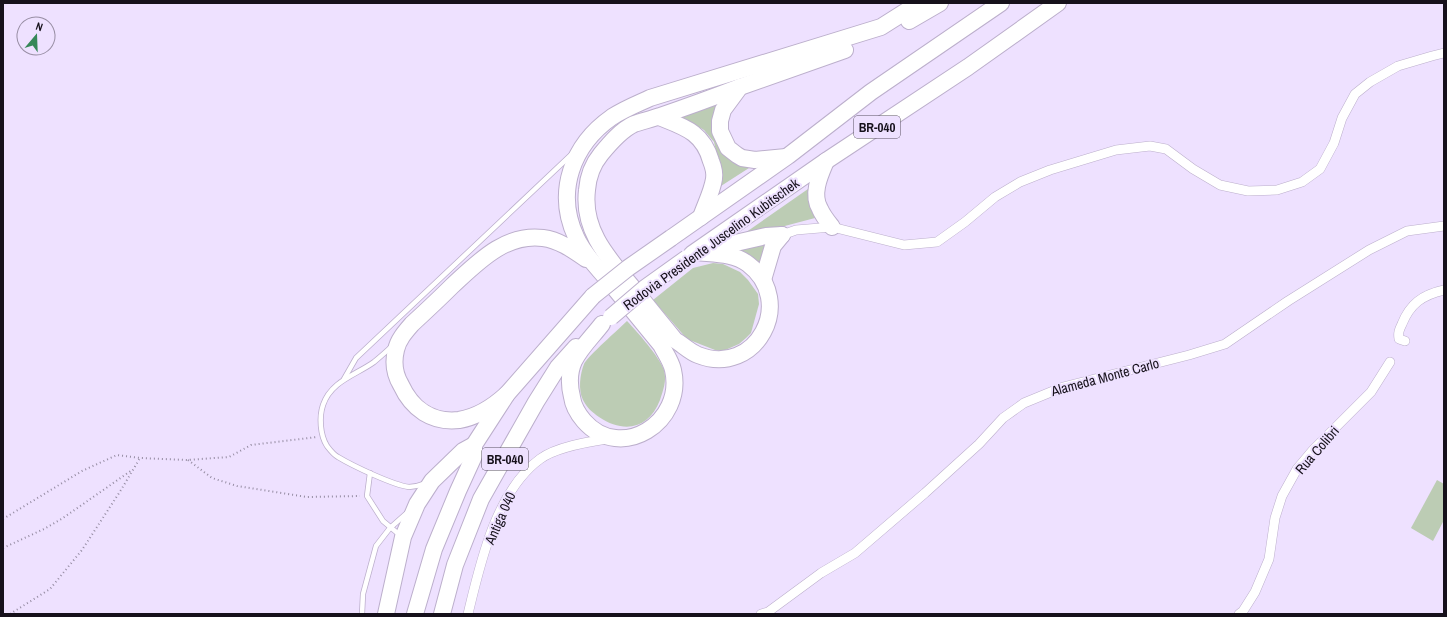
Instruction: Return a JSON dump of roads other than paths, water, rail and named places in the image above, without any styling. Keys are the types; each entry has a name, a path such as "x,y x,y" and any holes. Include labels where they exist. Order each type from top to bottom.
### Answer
{"highway":[{"path":"606,321 574,361 570,376 572,401 581,418 587,425 600,434 614,438 634,436 653,426 666,413 672,398 674,378 669,361 661,345 595,264 576,238 568,216 566,202 571,171 578,155 588,140 602,125 614,116 639,103 881,27 919,3"},
{"path":"691,255 725,255 737,258 748,264 763,280 768,291 770,304 770,314 766,327 750,349 737,356 729,358 709,358 698,355 675,340 604,253 594,236 588,216 586,195 590,172 596,160 618,135 634,124 659,117 885,35 940,3"},
{"name":"Rodovia Presidente Juscelino Kubitschek","path":"415,614 434,549 474,456 474,445 507,394 593,296 628,268 788,156 871,92 1001,3"},
{"name":"Rodovia Presidente Juscelino Kubitschek","path":"442,614 455,565 481,500 536,402 558,367 574,349 645,288 691,255 826,161 968,68 1058,3"},
{"path":"740,87 723,110 720,121 720,131 728,148 737,155 749,159 788,156"},
{"path":"659,117 689,129 702,140 707,149 714,169 714,179 701,217"},
{"path":"826,161 819,179 817,202 832,228"},
{"path":"691,255 766,236 782,236"},
{"path":"763,280 773,246 782,236"},
{"path":"507,394 499,401 481,412 461,420 439,419 425,414 407,398 398,378 394,358 400,340 412,324 475,264 494,251 516,240 534,237 551,240 569,247 595,264"},
{"path":"386,614 403,537 417,504 432,480 463,451 474,445"}],"street":[{"path":"782,236 796,230 832,228 904,245 937,242 966,222 995,197 1020,182 1050,170 1116,150 1150,146 1166,149 1193,169 1220,185 1248,191 1277,190 1302,182 1320,169 1334,143 1342,118 1355,94 1370,82 1398,66 1444,53"},
{"name":"Alameda Monte Carlo","path":"761,614 768,612 821,573 854,553 936,483 979,444 1003,418 1024,403 1063,387 1189,355 1225,344 1288,301 1369,250 1407,231 1444,226"},
{"path":"1405,341 1399,339 1398,334 1406,314 1418,300 1432,293 1444,290"},
{"name":"Rua Colibri","path":"1239,614 1255,592 1269,559 1275,518 1282,496 1297,469 1313,450 1371,392 1390,362"},
{"name":"Antiga 040","path":"468,614 481,561 499,515 514,486 540,458 552,452 595,441 614,438"}],"lane":[{"path":"344,379 356,358 588,140"},
{"path":"400,340 373,363 344,379 329,393 323,404 320,421 322,436 336,456 370,473 408,487 417,487 432,480"},
{"path":"370,473 367,496 383,521 403,537"},
{"path":"362,614 363,594 376,546 390,528 417,504"}]}
